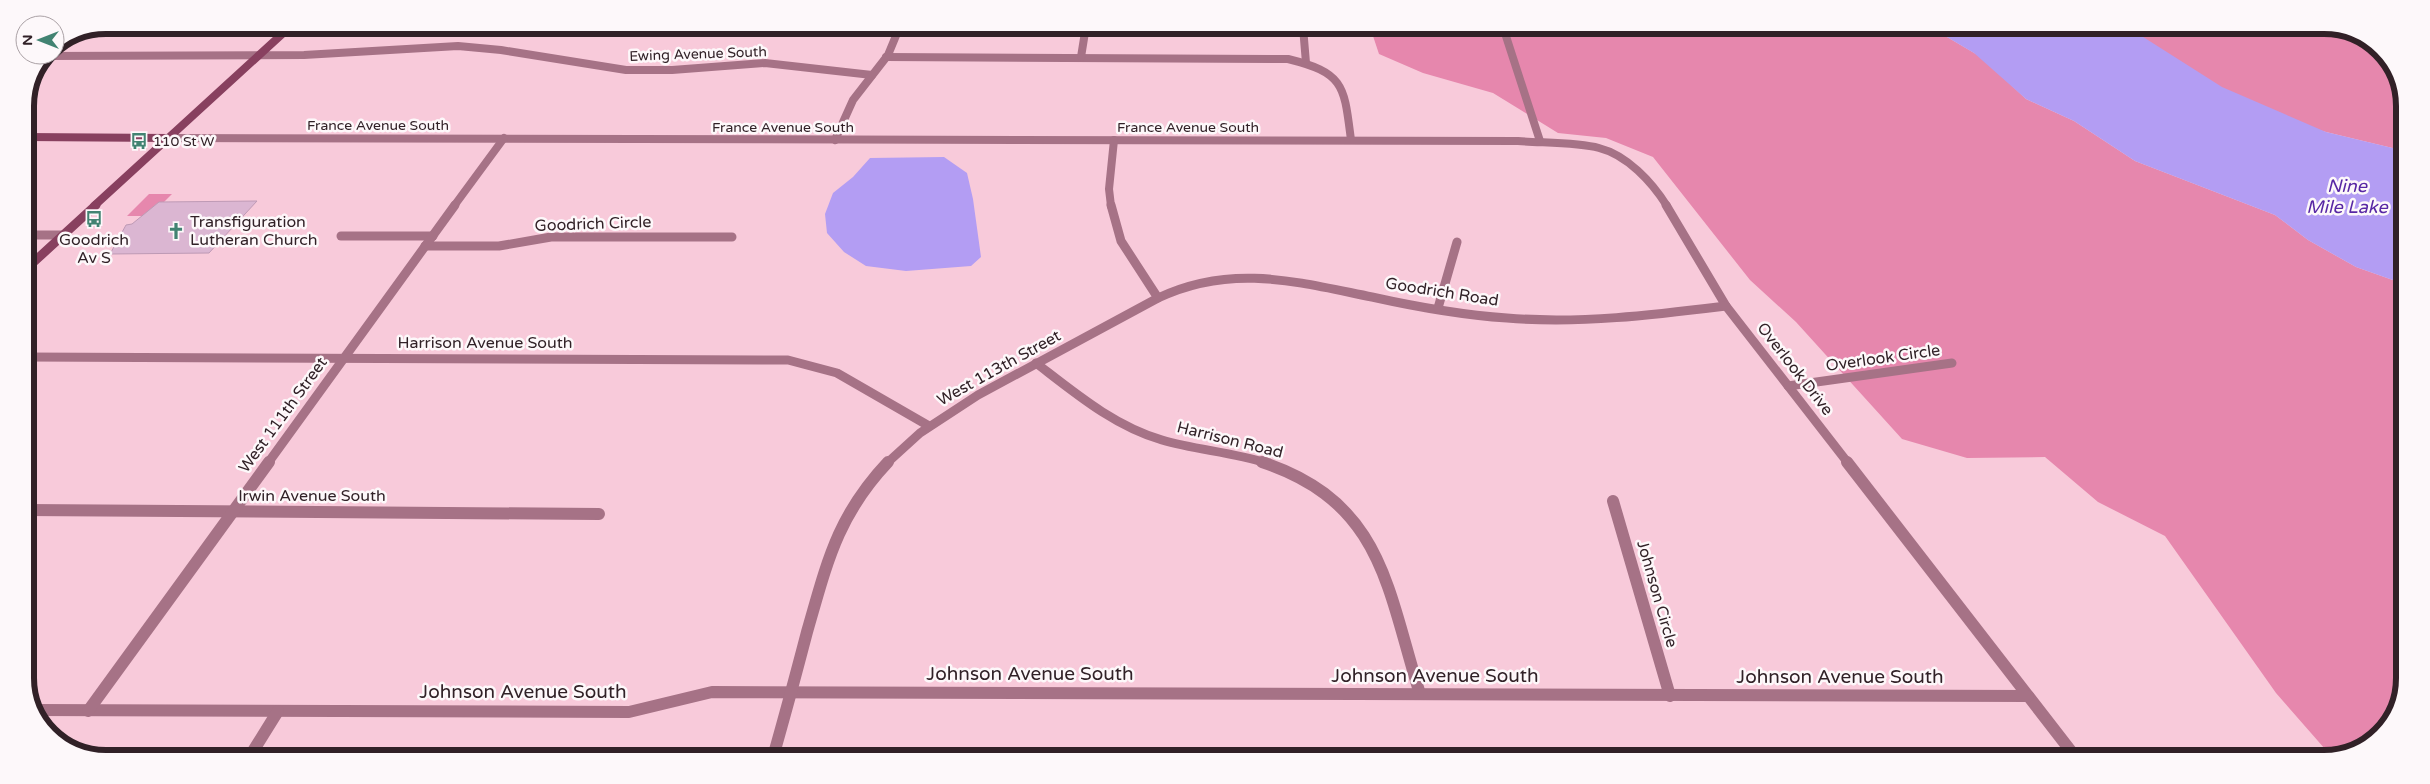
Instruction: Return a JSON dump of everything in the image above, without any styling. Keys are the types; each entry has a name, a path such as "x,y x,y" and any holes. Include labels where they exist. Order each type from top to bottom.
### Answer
{"street":[{"path":"34,262 282,34"},
{"path":"835,140 854,100 886,56 896,34"},
{"path":"1081,57 1085,34"},
{"path":"1304,34 1306,63"},
{"path":"1505,34 1540,141"},
{"name":"Ewing Avenue South","path":"65,56 259,55 458,46 501,50 626,70 672,70 766,63 872,75"},
{"path":"886,56 1269,58 1306,63 1332,76 1341,85 1345,94 1351,140"},
{"name":"France Avenue South","path":"34,137 1540,141"},
{"name":"West 111th Street","path":"88,711 504,138"},
{"path":"1114,140 1109,174 1111,216 1131,261 1158,298"},
{"name":"Overlook Drive","path":"1540,141 1597,147 1616,154 1633,166 1653,185 1666,203 1726,306 2070,750"},
{"path":"34,235 63,235"},
{"path":"341,236 433,236"},
{"name":"Goodrich Circle","path":"425,246 499,246 551,237 732,237"},
{"path":"1438,308 1457,242"},
{"name":"Goodrich Road","path":"1158,298 1179,287 1204,280 1255,276 1281,278 1438,308 1497,317 1580,320 1620,319 1726,306"},
{"name":"West 113th Street","path":"775,750 822,575 836,538 854,505 878,473 929,426 970,398 1158,298"},
{"name":"Harrison Avenue South","path":"34,357 788,360 837,373 929,426"},
{"name":"Harrison Road","path":"1036,363 1092,407 1119,422 1151,436 1253,459 1283,470 1311,484 1336,502 1357,524 1372,547 1384,574 1420,694"},
{"name":"Overlook Circle","path":"1788,386 1952,363"},
{"name":"Johnson Circle","path":"1613,501 1670,696"},
{"name":"Irwin Avenue South","path":"34,510 599,514"},
{"name":"Johnson Avenue South","path":"41,710 629,712 712,692 2028,696"},
{"path":"254,750 278,711"}],"shaded area":[{"path":"1372,34 1942,34 1981,57 2026,99 2074,121 2135,161 2275,215 2308,240 2356,267 2396,281 2396,688 2391,706 2384,718 2368,735 2356,743 2334,750 2326,750 2276,693 2165,536 2098,502 2045,457 1967,458 1902,439 1796,322 1750,280 1653,157 1606,138 1558,133 1493,93 1423,73 1379,54"},
{"path":"1992,34 2334,34 2343,36 2360,43 2368,49 2378,58 2391,78 2396,101 2396,149 2326,132"},
{"path":"149,194 172,194 164,202 159,202 143,216 127,216"}],"water":[{"name":"Nine Mile Lake","path":"1942,34 2138,34 2222,87 2326,132 2396,149 2396,281 2356,267 2308,240 2275,215 2135,161 2074,121 2026,99 1974,53"},
{"path":"2332,34 2352,39 2365,47"},
{"path":"944,157 967,173 973,199 981,257 971,266 906,271 866,266 844,252 827,233 825,214 833,193 853,177 870,158"}],"building":[{"name":"Transfiguration Lutheran Church","path":"257,201 209,253 110,254 126,225 132,224 159,202"}],"place":[{"name":"110 St W","path":"139,141"},
{"name":"Goodrich Av S","path":"94,219"},
{"name":"Transfiguration Lutheran Church","path":"176,231"}]}
